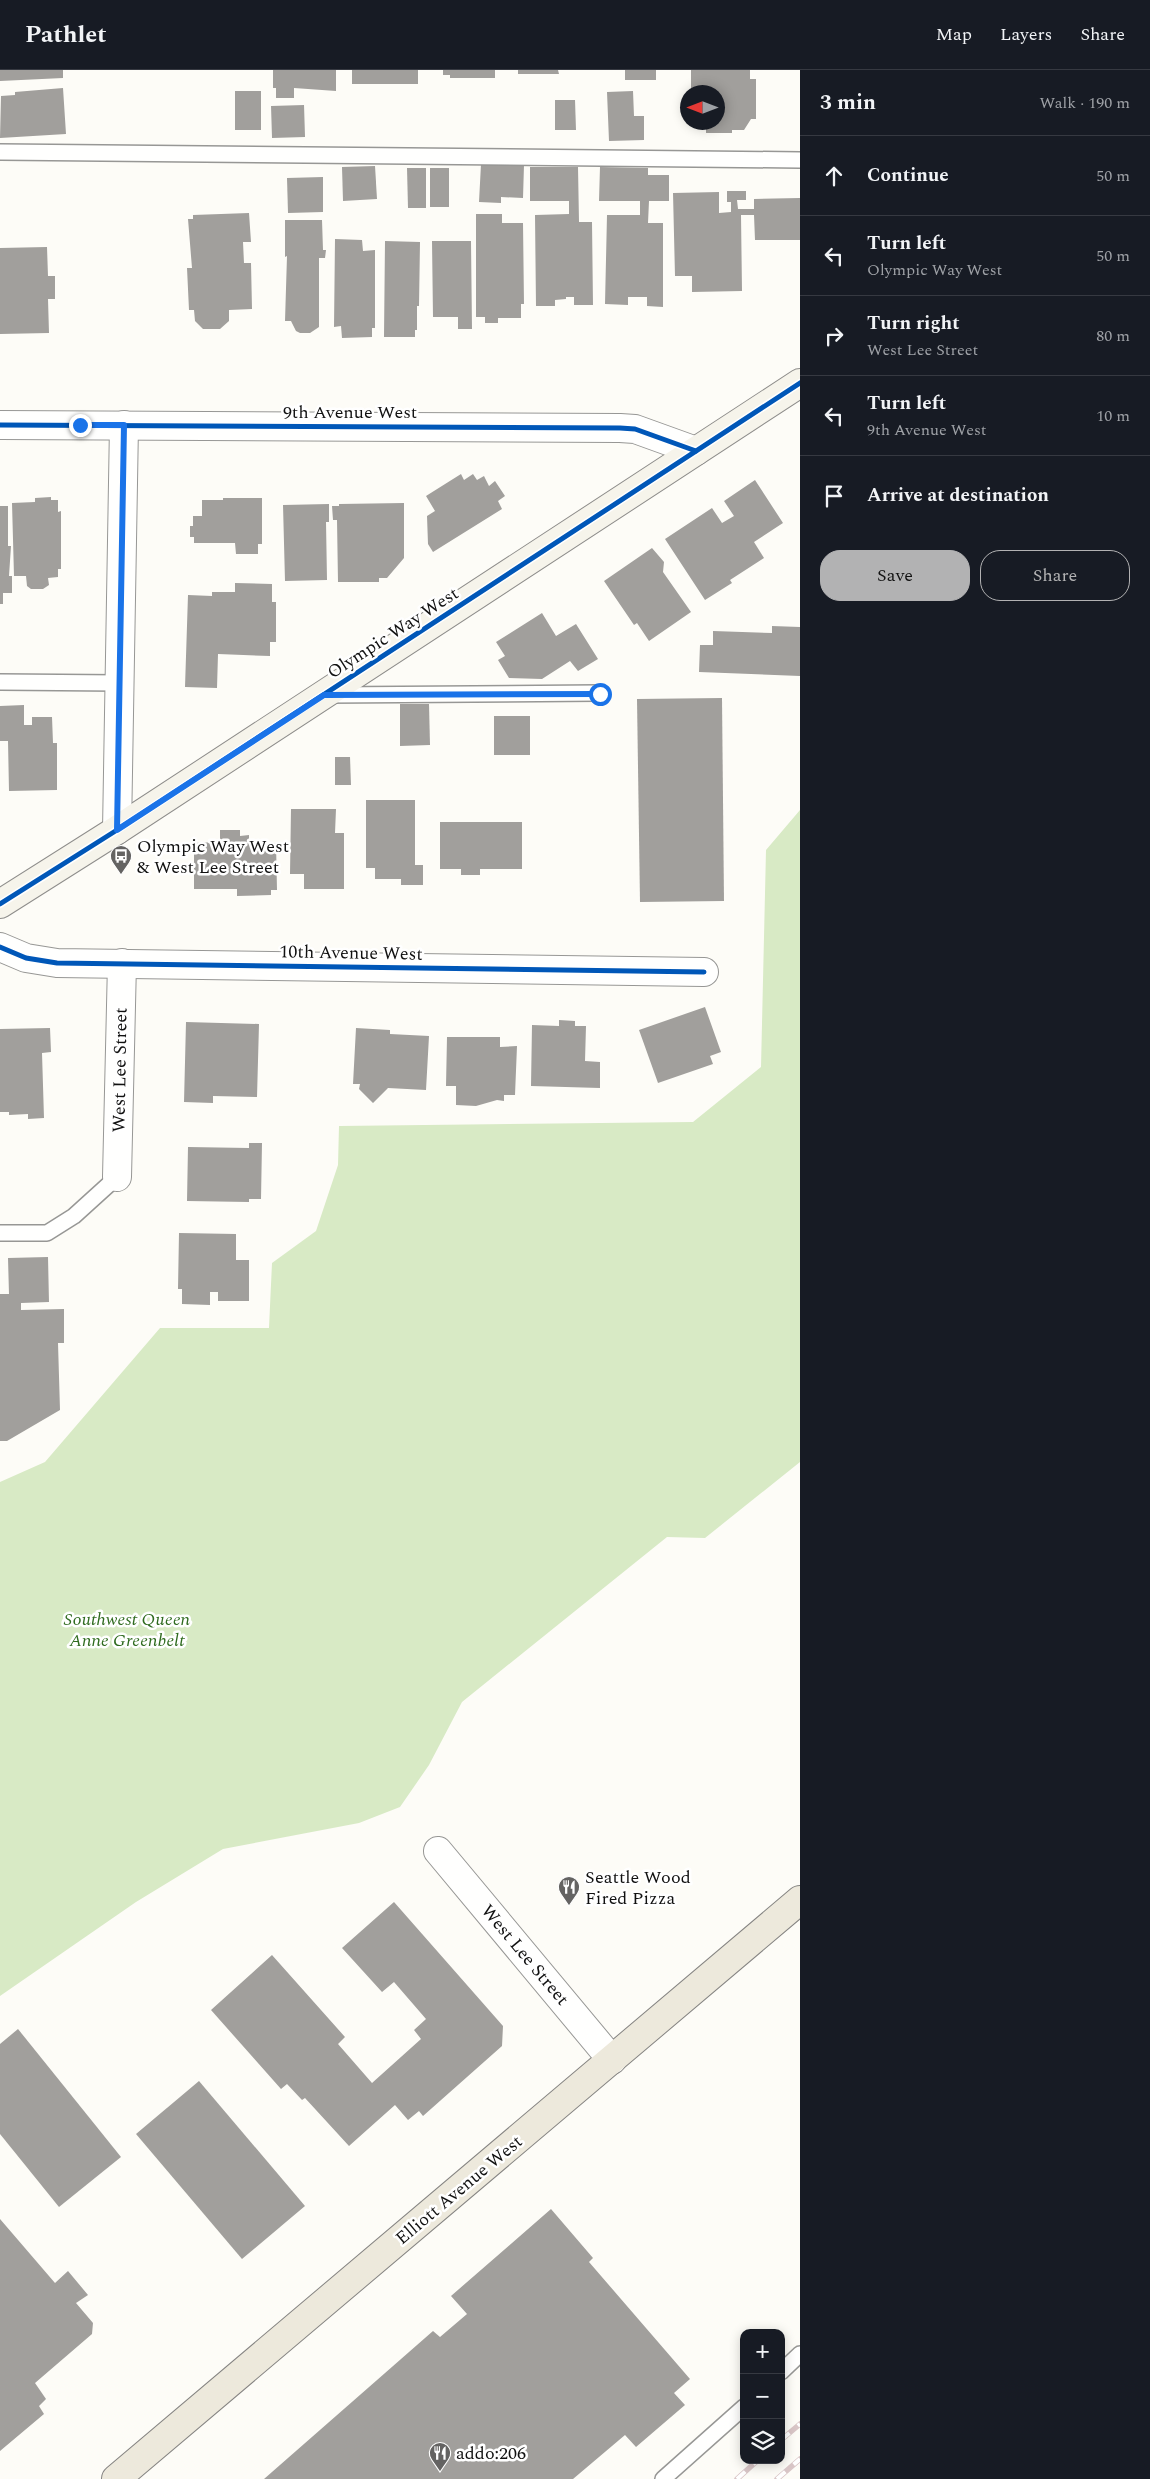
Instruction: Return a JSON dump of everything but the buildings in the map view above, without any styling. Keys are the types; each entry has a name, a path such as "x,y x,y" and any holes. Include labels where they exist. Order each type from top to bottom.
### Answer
{"main road":[{"name":"Elliott Avenue West","path":"116,2479 800,1900"}],"street":[{"name":"Olympic Way West","path":"0,904 117,830 696,451 793,394"},
{"name":"9th Avenue West","path":"0,425 620,428 635,429 696,451"},
{"path":"117,830 124,425"},
{"name":"10th Avenue West","path":"0,947 26,958 57,963 704,972"},
{"name":"West Lee Street","path":"117,1177 122,963"},
{"name":"West Lee Street","path":"438,1851 612,2060"}],"lane":[{"path":"0,152 800,160"},
{"path":"0,682 119,683"},
{"path":"324,695 600,694"},
{"path":"0,1233 47,1233 74,1216 117,1177"},
{"path":"785,2368 800,2354"},
{"path":"663,2479 740,2411"}],"green space":[{"name":"Southwest Queen Anne Greenbelt","path":"800,810 800,1462 705,1538 667,1537 462,1702 429,1765 400,1807 359,1823 223,1849 136,1902 0,1996 0,1482 45,1462 160,1328 269,1328 272,1263 316,1231 338,1165 339,1126 693,1122 761,1067 766,850"}],"railway":[{"path":"785,2437 800,2424"},
{"path":"777,2479 800,2459"},
{"path":"737,2479 754,2464"}],"cycle path":[{"path":"0,904 117,830 800,383"},
{"path":"0,425 620,428 635,429 696,451"},
{"path":"0,947 26,958 57,963 704,972"}],"place":[{"name":"Olympic Way West & West Lee Street","path":"121,875"},
{"name":"Seattle Wood Fired Pizza","path":"569,1906"},
{"name":"addo:206","path":"440,2472"}],"route":[{"path":"80,425 124,425 117,830 324,695 600,694"}]}
